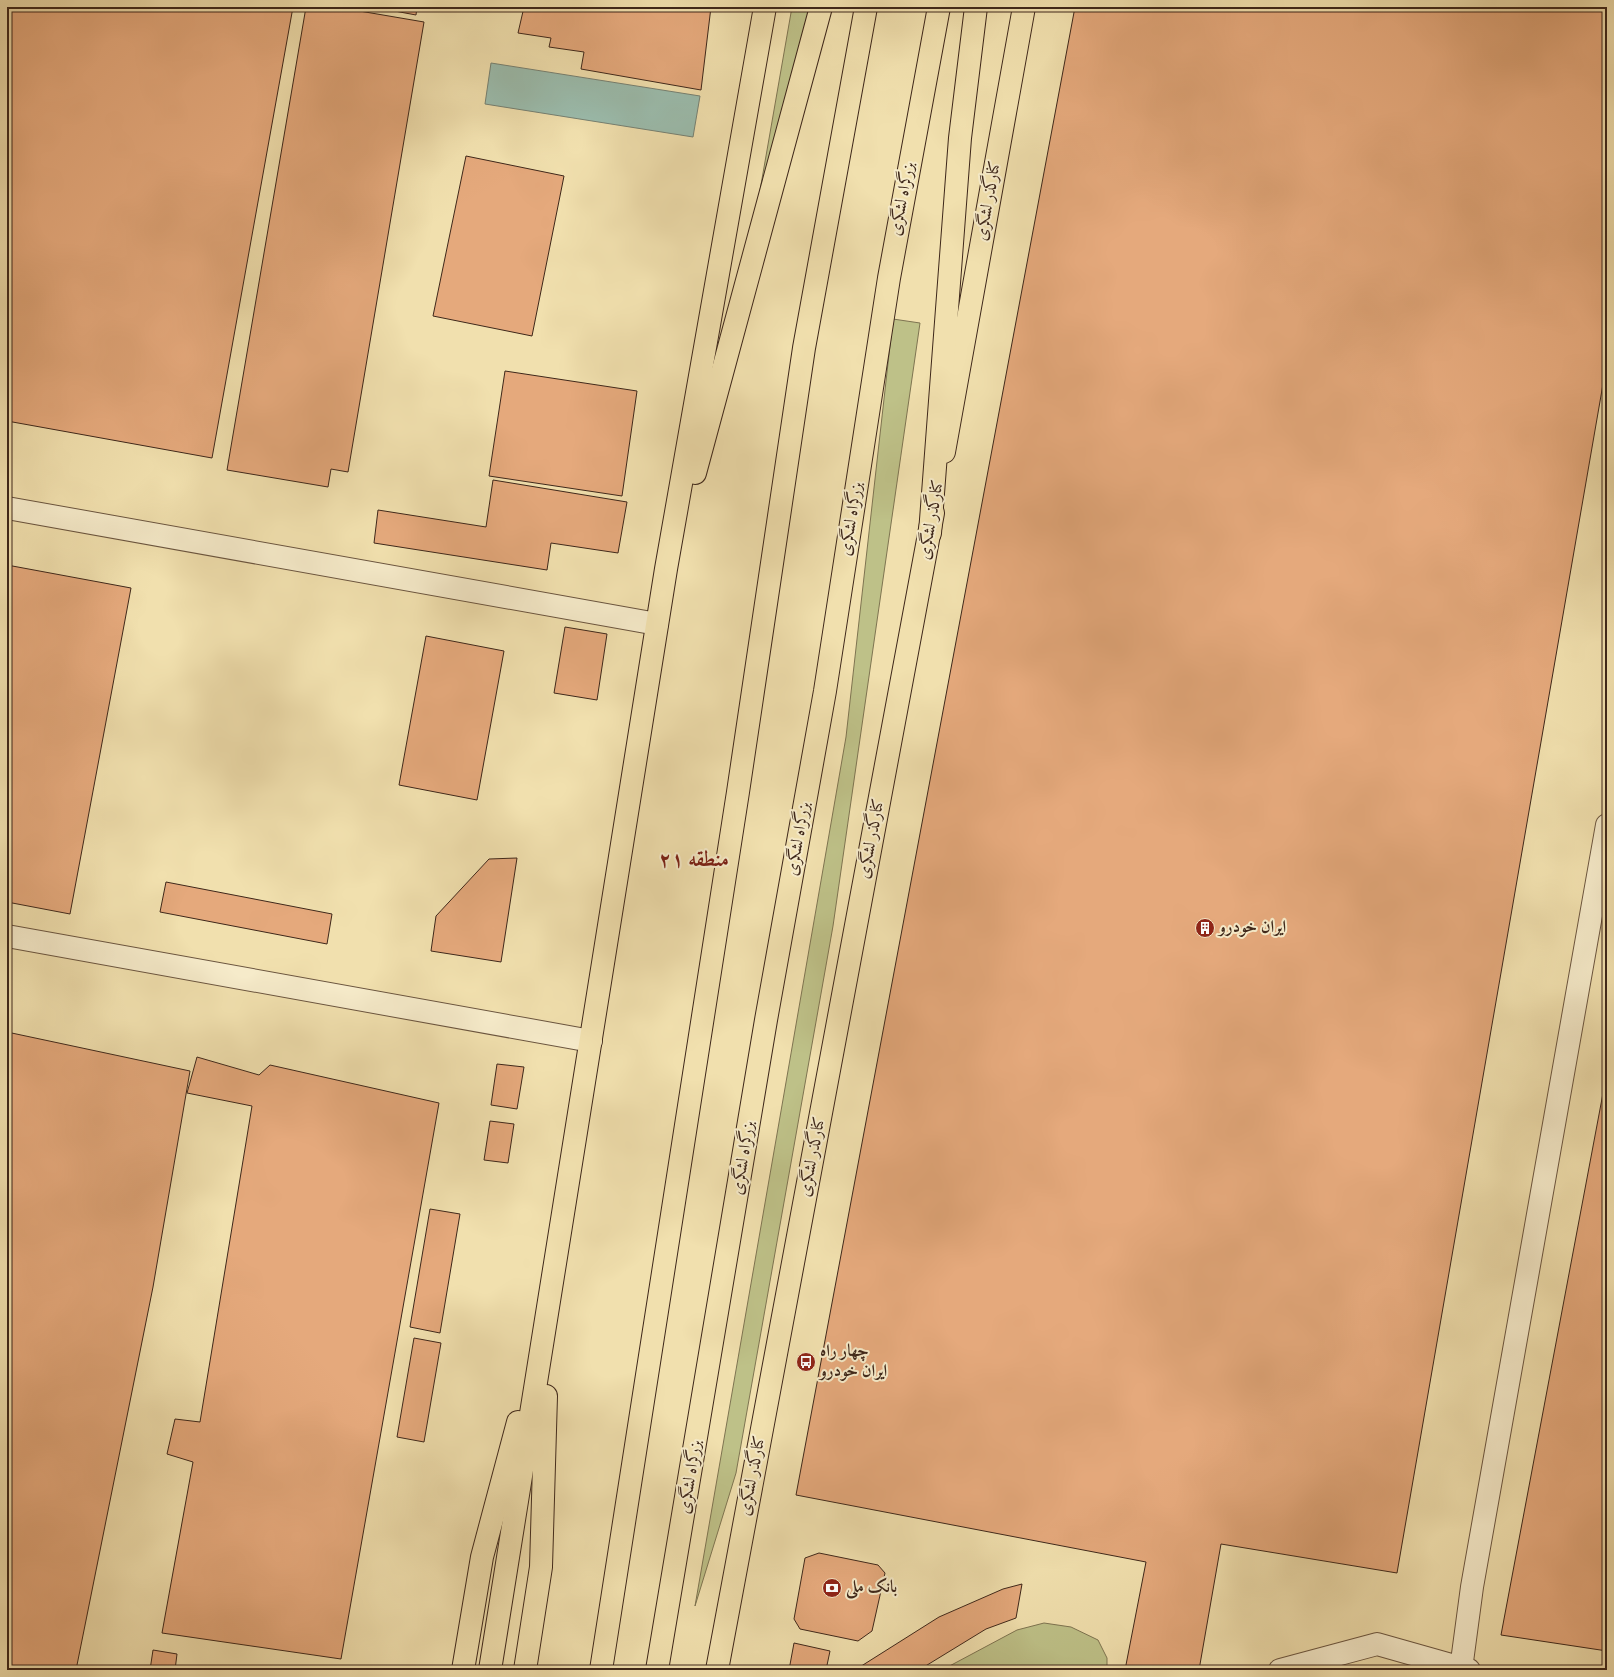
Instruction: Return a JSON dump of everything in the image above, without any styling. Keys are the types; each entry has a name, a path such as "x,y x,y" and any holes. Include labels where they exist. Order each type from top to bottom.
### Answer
{"main road":[{"path":"490,1670 666,569 765,7"},
{"path":"666,569 704,444 821,7"},
{"path":"601,1670 740,777 804,348 866,7"},
{"name":"بزرگراه لشگری","path":"657,1670 684,1518 766,1020 825,692 888,278 939,7"},
{"path":"930,533 960,138 976,7"},
{"name":"کنارگذر لشگری","path":"717,1670 930,533 1024,7"},
{"path":"463,1670 482,1557 549,1307"},
{"path":"525,1670 541,1567 549,1307"}],"lane":[{"path":"7,508 657,624"},
{"path":"1280,1670 1377,1644 1465,1669 1472,1587 1607,825"},
{"path":"7,936 591,1041"}],"green space":[{"path":"792,7 812,7 755,219"},
{"path":"893,319 920,323 833,926 736,1473 695,1606 846,737"},
{"path":"1044,1623 1071,1627 1098,1640 1107,1658 1107,1670 942,1670 1017,1630"}],"shaded area":[{"path":"491,63 700,96 693,137 485,104"}],"building":[{"path":"7,7 293,7 212,458 7,421"},
{"path":"306,7 336,7 424,22 348,472 331,469 328,487 227,470"},
{"path":"373,7 417,7 416,15"},
{"path":"524,7 711,7 701,90 581,69 584,52 549,47 551,38 518,33"},
{"name":"ایران خودرو","path":"1075,7 1607,7 1607,361 1397,1573 1221,1544 1199,1670 1125,1670 1146,1562 796,1495"},
{"path":"466,156 564,176 532,336 433,316"},
{"path":"505,371 637,391 622,496 489,476"},
{"path":"493,480 627,502 618,553 551,543 547,570 374,543 378,510 486,527"},
{"path":"7,565 131,588 70,914 7,902"},
{"path":"565,627 607,634 597,700 554,693"},
{"path":"426,636 504,651 477,800 399,785"},
{"path":"517,858 501,962 431,951 436,916 489,859"},
{"path":"166,882 332,914 327,944 160,912"},
{"path":"7,1032 190,1071 153,1287 76,1670 7,1670"},
{"path":"197,1057 259,1075 270,1065 439,1103 341,1659 162,1633 193,1462 167,1454 175,1419 200,1422 252,1106 187,1093"},
{"path":"497,1064 524,1067 517,1109 491,1105"},
{"path":"1607,1072 1607,1651 1501,1635"},
{"path":"490,1121 514,1124 508,1163 484,1160"},
{"path":"430,1209 460,1214 440,1333 410,1327"},
{"path":"414,1338 441,1343 424,1442 397,1437"},
{"path":"819,1553 878,1565 885,1573 872,1631 858,1641 800,1629 794,1619 805,1558"},
{"path":"1022,1584 1016,1618 986,1629 919,1670 855,1670 939,1617 1003,1589"},
{"path":"794,1643 830,1651 826,1670 789,1670"},
{"path":"153,1650 177,1654 175,1670 150,1670"}],"place":[{"name":"ایران خودرو","path":"1205,928"},
{"name":"چهار راه ایران خودرو","path":"806,1362"},
{"name":"بانک ملی","path":"832,1588"}],"district":[{"name":"منطقه ۲۱","path":"694,861"}]}
